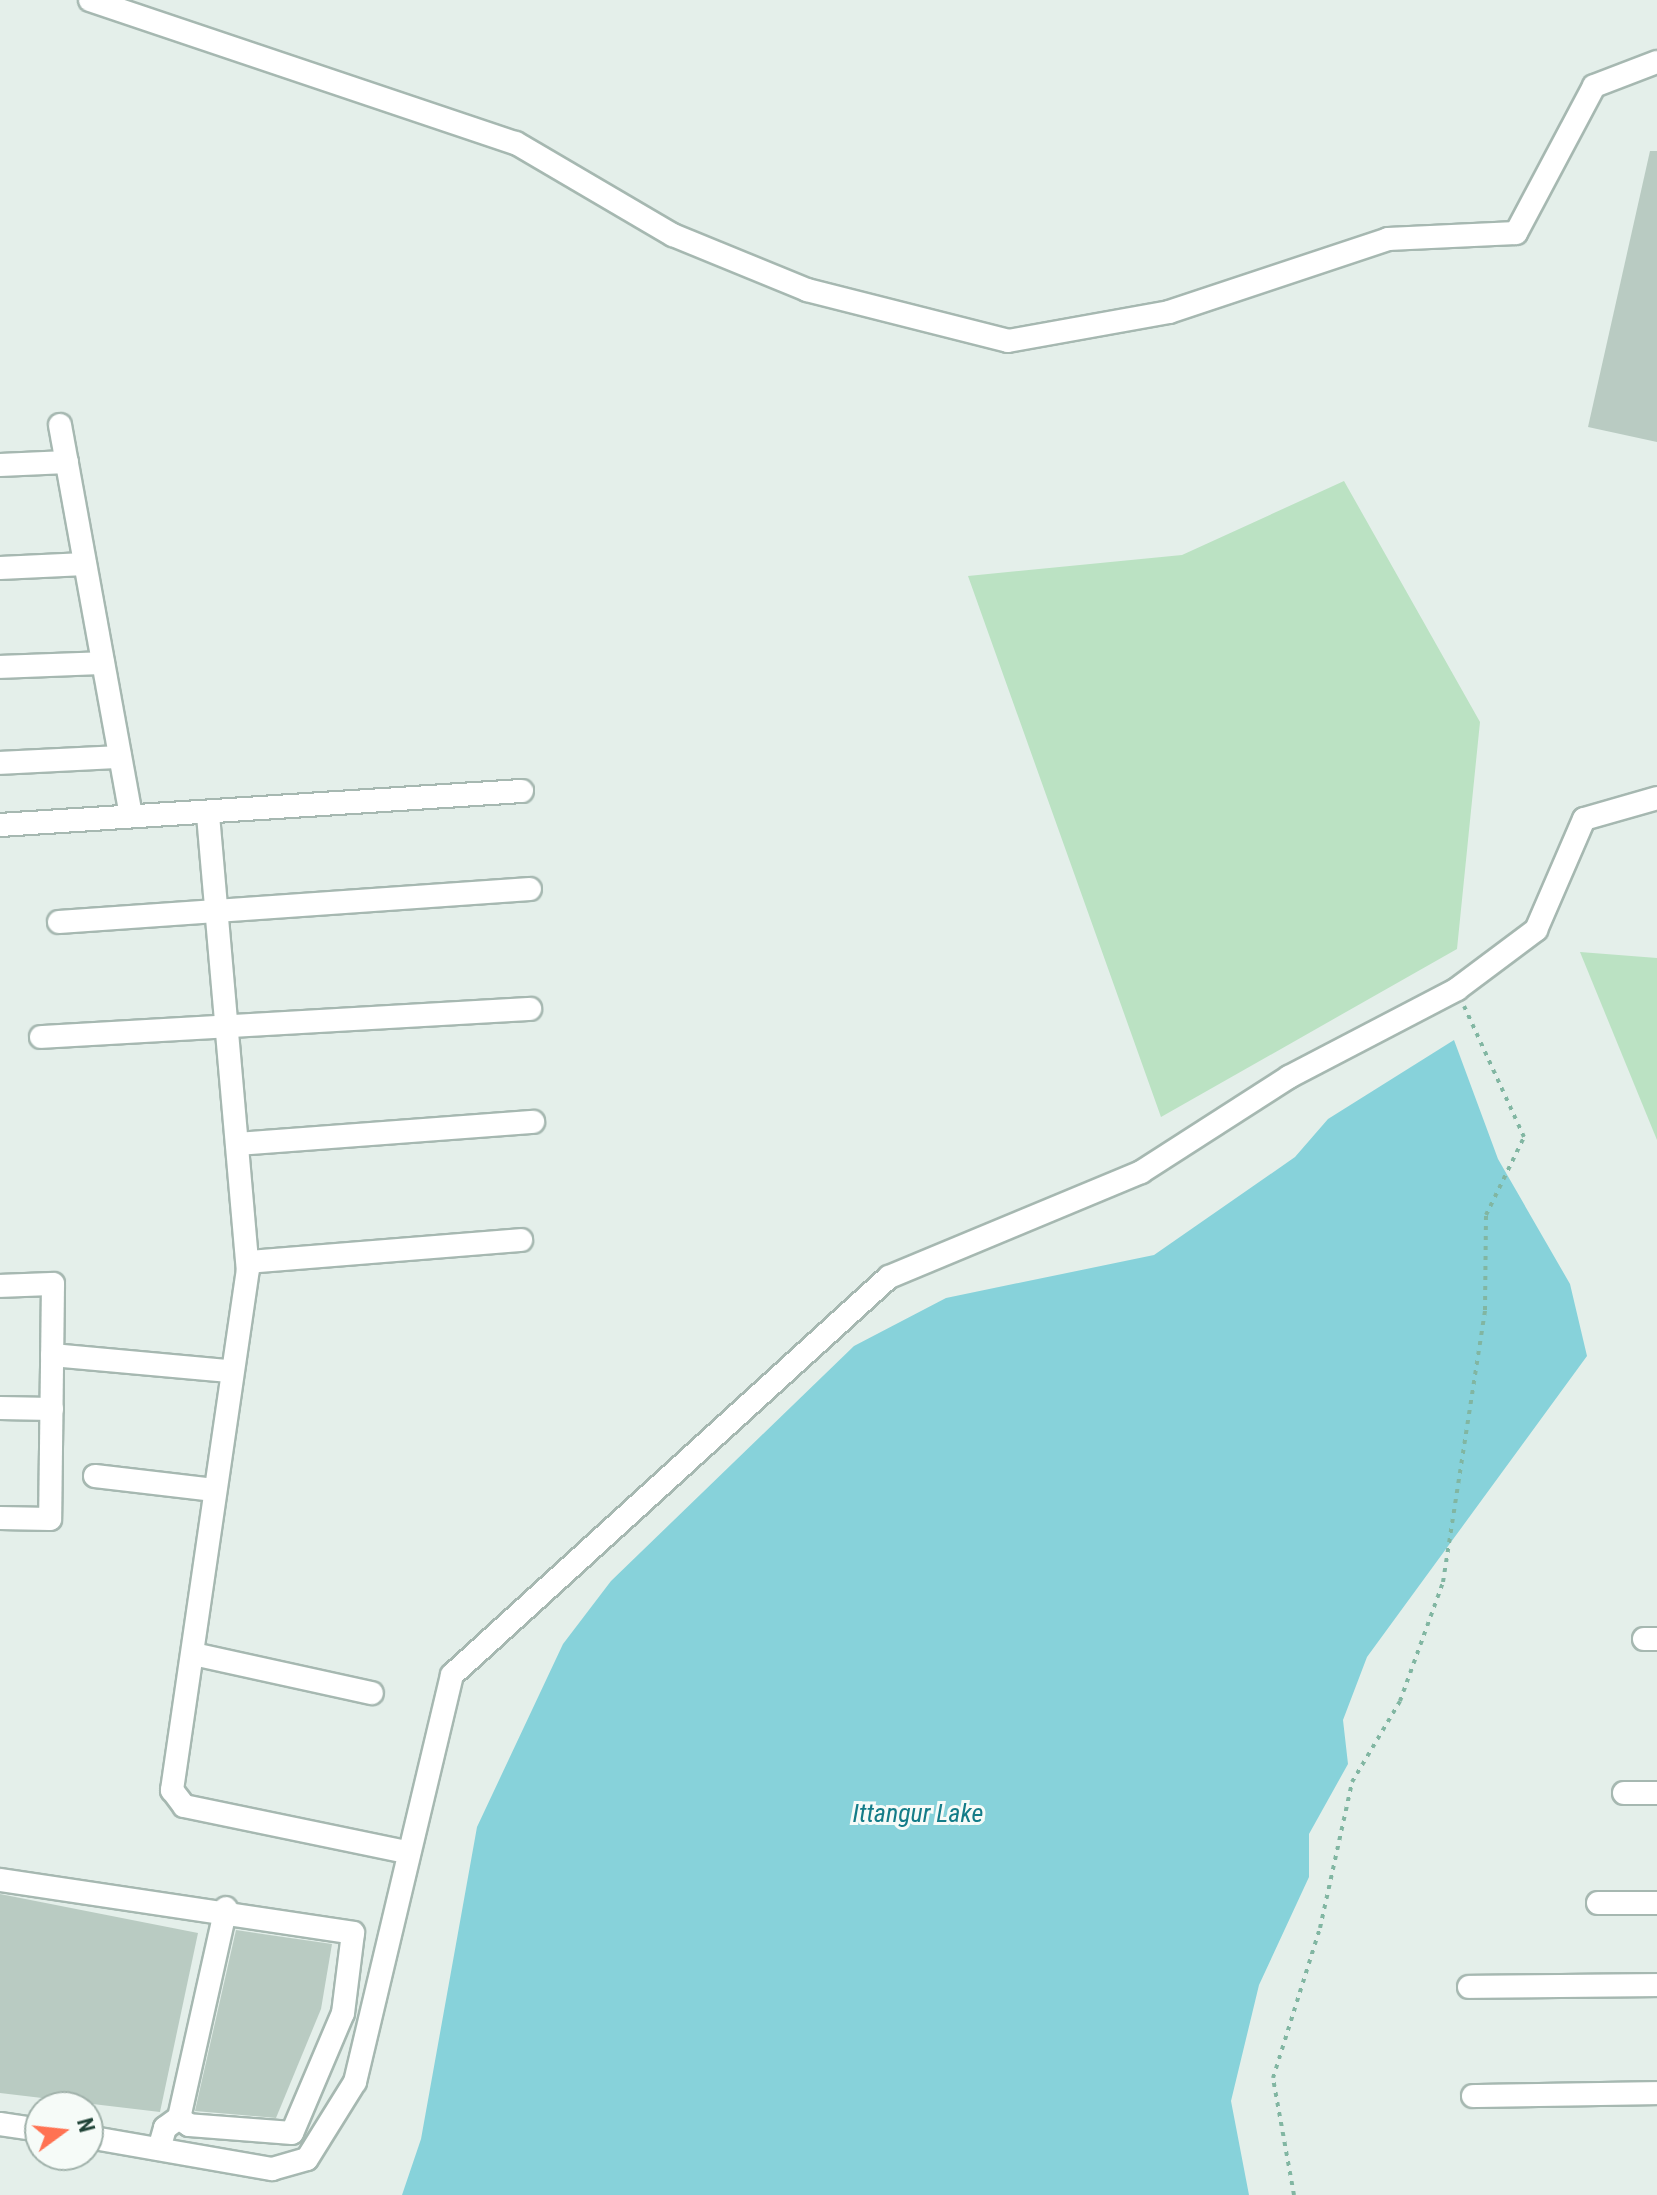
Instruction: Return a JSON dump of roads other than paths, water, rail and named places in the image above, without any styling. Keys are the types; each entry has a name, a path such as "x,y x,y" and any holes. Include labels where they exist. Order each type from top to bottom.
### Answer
{"street":[{"path":"90,0 516,143 673,235 807,290 1008,341 1169,312 1388,239 1516,233 1594,86 1657,62"},
{"path":"60,425 131,815"},
{"path":"0,465 67,462"},
{"path":"0,568 85,564"},
{"path":"0,667 103,663"},
{"path":"0,763 120,757"},
{"path":"0,825 131,815 208,815 522,791"},
{"path":"104,2140 272,2169 307,2159 355,2082 406,1852 452,1675 889,1277 1141,1172 1289,1077 1457,989 1536,930 1584,819 1657,798"},
{"path":"208,815 223,1028 238,1144 248,1262 229,1371 176,1800 406,1852"},
{"path":"59,922 530,889"},
{"path":"41,1037 530,1009"},
{"path":"238,1144 533,1122"},
{"path":"248,1262 521,1240"},
{"path":"0,1286 53,1284 50,1519 0,1518"},
{"path":"52,1355 229,1371"},
{"path":"0,1408 52,1409"},
{"path":"95,1476 214,1490"},
{"path":"194,1654 372,1693"},
{"path":"1624,1793 1657,1793"},
{"path":"0,1880 226,1908 353,1933 343,2013 292,2133 189,2125 179,2118"},
{"path":"1598,1903 1657,1903"},
{"path":"159,2149 165,2128 179,2118 226,1908"},
{"path":"1469,1987 1657,1985"},
{"path":"1473,2096 1657,2093"},
{"path":"0,2124 24,2128"}],"water":[{"name":"Ittangur Lake","path":"1454,1040 1498,1159 1570,1284 1587,1356 1367,1657 1343,1720 1348,1764 1309,1834 1309,1877 1259,1985 1231,2101 1249,2195 402,2195 421,2139 477,1827 563,1644 611,1581 854,1346 946,1298 1154,1255 1295,1157 1328,1119"}]}
